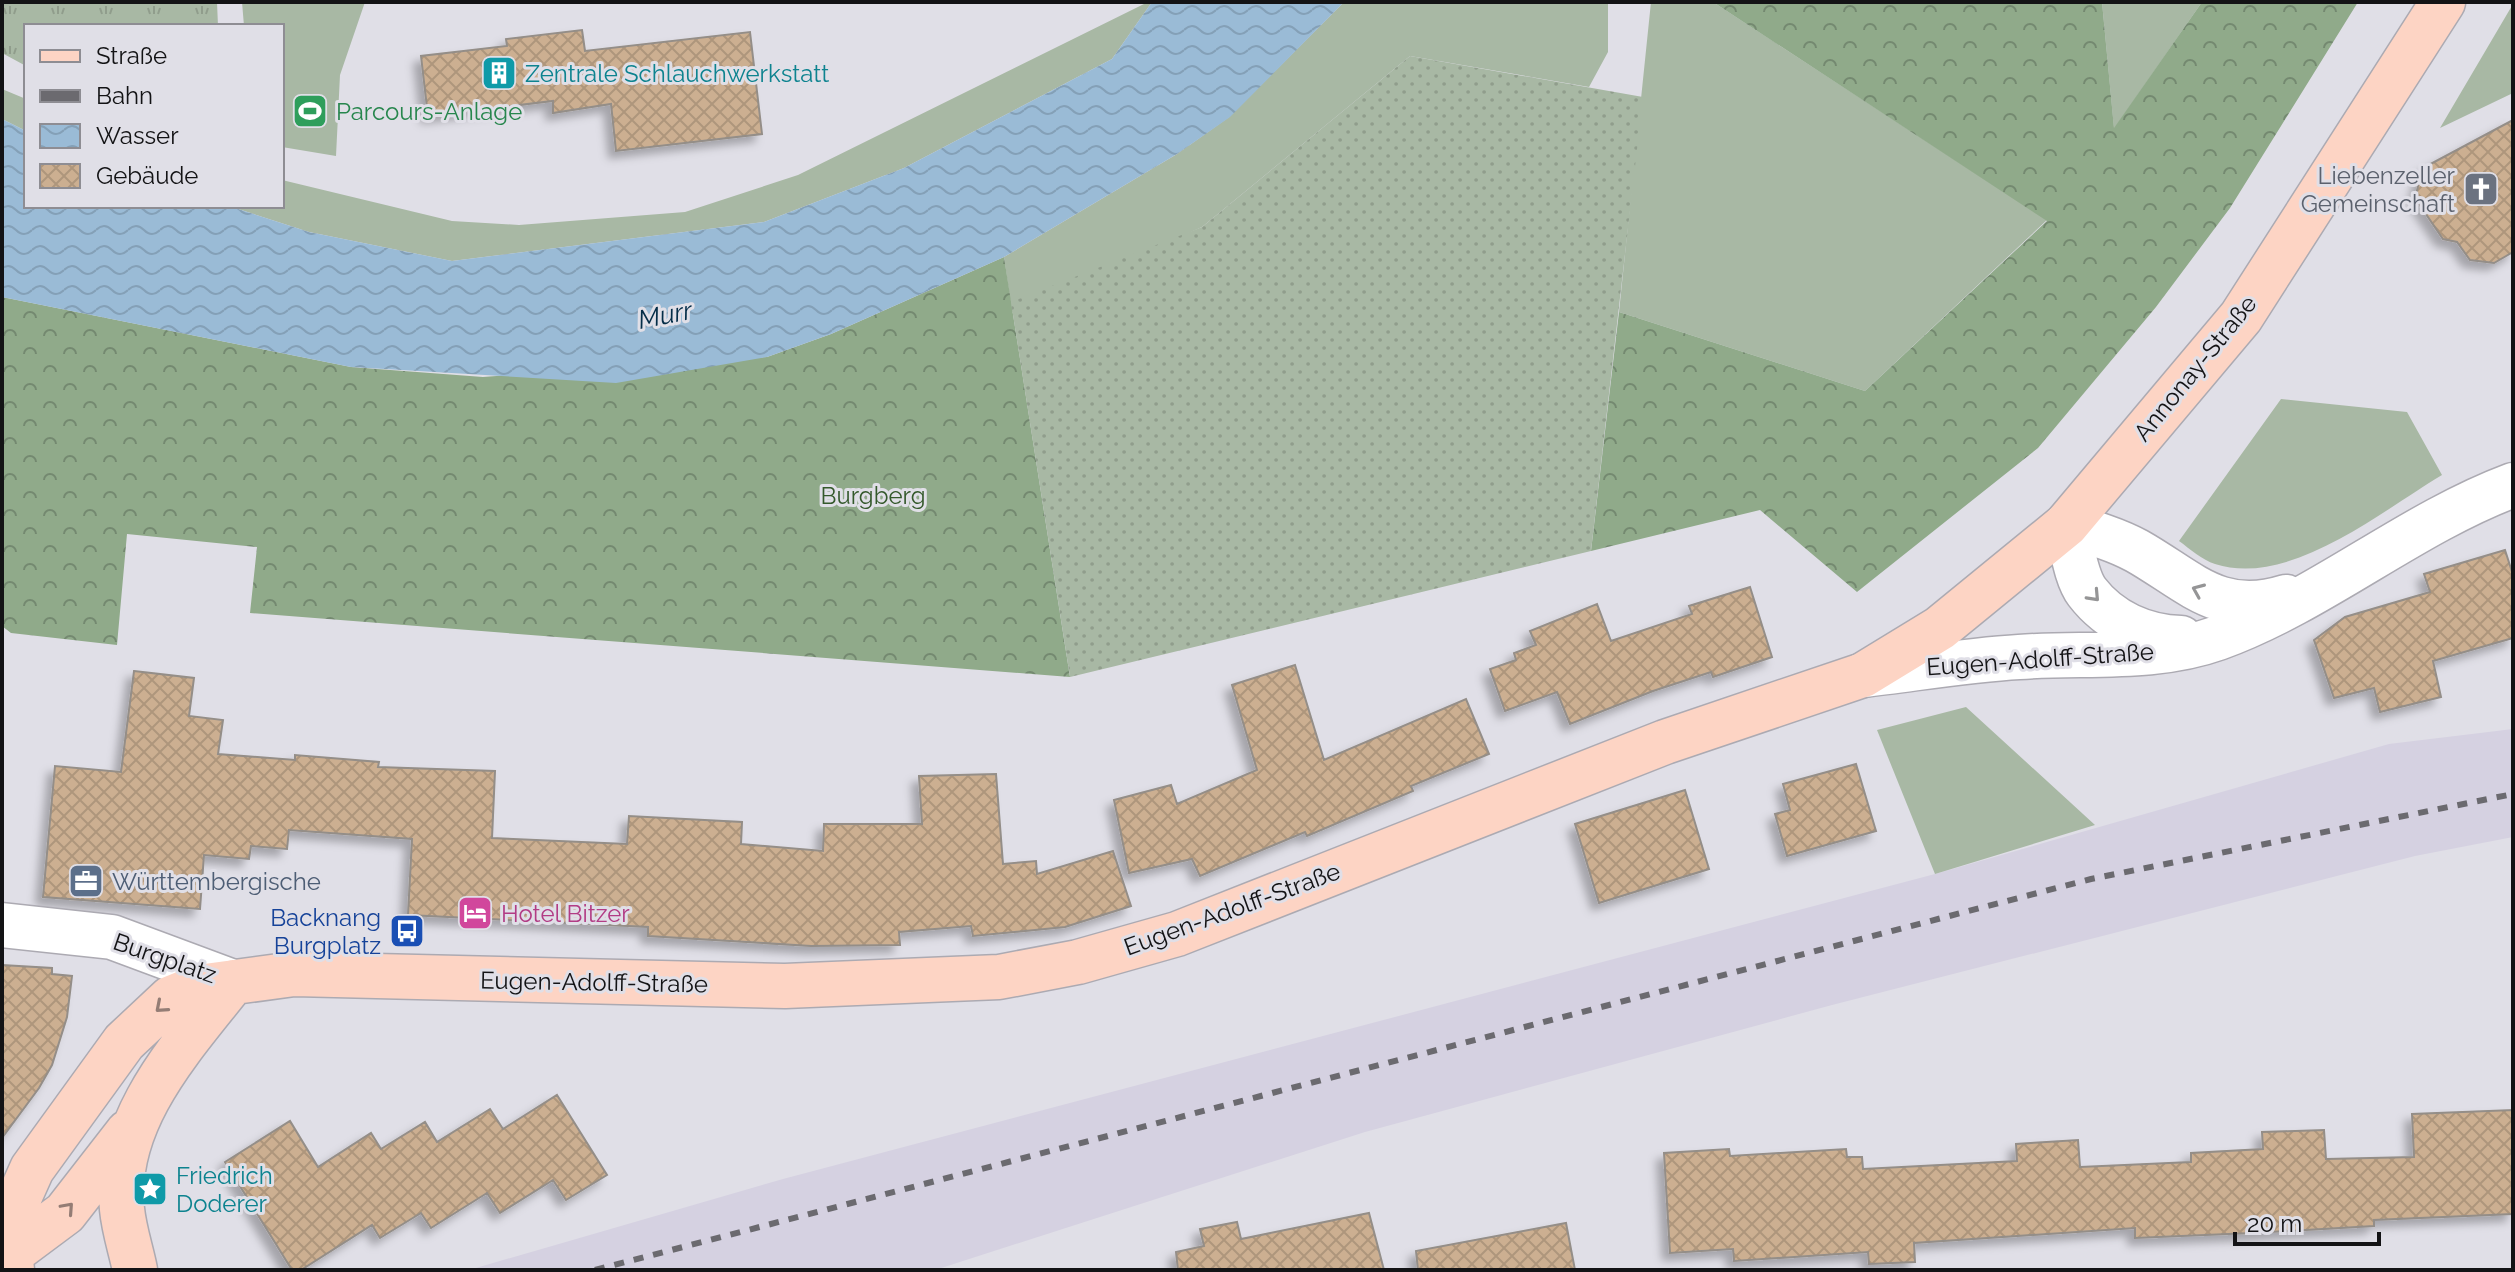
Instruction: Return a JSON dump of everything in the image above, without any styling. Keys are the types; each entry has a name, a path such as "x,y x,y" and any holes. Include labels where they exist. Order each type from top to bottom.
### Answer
{"street":[{"name":"Annonay-Straße","path":"2066,525 2241,317 2443,2"},
{"name":"Eugen-Adolff-Straße","path":"16,1264 7,1225 32,1169 124,1042 171,998 198,987 294,974 785,986 914,983 1012,974 1078,962 1177,934 1665,742 1863,675 2020,657 2147,653 2215,639 2326,584 2469,502 2513,485"},
{"name":"Eugen-Adolff-Straße","path":"2066,525 2133,550 2188,586 2231,602 2279,599 2326,584"},
{"name":"Eugen-Adolff-Straße","path":"2066,525 2086,590 2119,621 2160,637 2215,639"},
{"name":"Eugen-Adolff-Straße","path":"1863,675 1940,628 2066,525"},
{"name":"Burgplatz","path":"2,925 112,937 233,982"},
{"path":"16,1264 65,1213 133,1127 182,1046 233,982"},
{"path":"133,1127 124,1169 122,1208 135,1270"}],"shaded area":[{"path":"2513,729 2513,837 2415,856 1832,1005 1365,1132 935,1270 469,1270 783,1179 1935,874 2389,744"}],"green space":[{"path":"2,2 217,2 218,24 24,24 24,65 2,53"},
{"name":"Parcours-Anlage","path":"242,2 365,2 340,75 336,156 284,147 284,24 244,24"},
{"path":"1152,2 1112,59 904,168 764,222 452,261 309,232 235,208 284,208 284,180 452,221 519,225 685,212 798,175"},
{"path":"1344,2 1608,2 1608,52 1589,87 1410,56 1202,227 1012,312 1004,257 1177,154 1229,117"},
{"path":"1651,2 1713,2 2047,220 1865,391 1619,312"},
{"path":"1713,2 2102,2 2114,128 2202,2 2358,2 2230,208 2156,307 2038,448 1857,592 1760,510 1591,551 1619,312 1865,391 2047,221"},
{"path":"2102,2 2202,2 2114,129"},
{"path":"2513,4 2513,93 2440,128"},
{"path":"1410,56 1643,97 1591,551 1070,677 1011,302 1202,227"},
{"path":"2,89 24,98 24,130 2,119"},
{"name":"Burgberg","path":"1004,257 1070,677 250,613 257,547 127,534 117,645 11,633 2,626 2,297 351,367 483,377 767,357 831,334"},
{"path":"2281,399 2407,412 2442,475 2362,526 2303,556 2273,565 2243,569 2210,562 2179,541"},
{"path":"1966,707 2095,825 1935,874 1877,730"}],"water":[{"name":"Murr","path":"1152,2 1344,2 1230,117 1177,154 1004,257 831,334 767,357 616,383 351,367 2,297 2,119 24,130 24,208 235,208 309,232 452,261 764,222 904,168 1112,59"}],"building":[{"path":"582,30 585,51 750,32 762,134 616,151 611,104 553,113 553,101 428,116 421,56 507,46 506,39"},
{"path":"2513,120 2513,252 2494,263 2470,260 2457,242 2443,239 2415,198 2423,168"},
{"path":"2505,550 2513,575 2513,638 2433,661 2441,697 2380,712 2374,688 2334,698 2314,640 2345,617 2430,592 2424,574"},
{"path":"1750,587 1772,657 1713,677 1711,672 1653,691 1570,724 1557,692 1505,711 1490,669 1516,660 1514,653 1536,645 1530,631 1597,604 1611,641 1692,614 1689,606"},
{"path":"1295,665 1324,760 1466,699 1489,754 1411,786 1413,791 1307,836 1305,832 1200,876 1192,859 1129,873 1114,800 1171,785 1177,804 1257,770 1232,685"},
{"path":"134,671 194,678 189,716 223,720 218,754 295,760 295,755 379,762 378,767 495,771 492,838 627,844 629,816 742,822 741,844 823,851 824,824 922,824 919,776 996,774 1003,864 1036,861 1037,874 1113,851 1131,906 1065,927 973,936 971,926 899,932 900,945 811,946 648,936 648,927 408,915 412,839 289,830 287,849 251,846 249,859 204,855 200,909 43,897 55,766 121,772"},
{"path":"1856,764 1876,831 1787,856 1775,814 1790,810 1783,784"},
{"path":"1685,790 1709,869 1599,903 1575,824"},
{"path":"2,965 52,968 52,974 72,976 67,1017 52,1065 2,1138"},
{"path":"557,1095 607,1175 566,1200 553,1180 500,1213 487,1193 431,1228 421,1213 380,1238 372,1225 301,1270 292,1270 225,1162 290,1121 318,1167 371,1133 381,1149 425,1122 437,1142 490,1109 503,1129"},
{"path":"2513,1110 2513,1214 2374,1220 2374,1226 2252,1233 2135,1238 2135,1228 1914,1243 1915,1262 1869,1264 1868,1252 1734,1261 1733,1249 1670,1253 1664,1153 1729,1149 1730,1156 1846,1149 1847,1157 1862,1157 1863,1169 2017,1161 2016,1144 2078,1140 2080,1167 2191,1162 2191,1153 2263,1149 2262,1132 2324,1130 2326,1159 2414,1157 2412,1114"},
{"path":"1369,1213 1384,1270 1178,1270 1176,1252 1204,1246 1200,1229 1237,1222 1241,1239"},
{"path":"1566,1223 1575,1270 1418,1270 1416,1251"}],"railway":[{"path":"595,1270 2091,879 2513,794"}],"place":[{"name":"Zentrale Schlauchwerkstatt","path":"499,73"},
{"name":"Parcours-Anlage","path":"310,111"},
{"name":"Liebenzeller Gemeinschaft","path":"2481,189"},
{"name":"Württembergische","path":"86,881"},
{"name":"Hotel Bitzer","path":"475,913"},
{"name":"Backnang Burgplatz","path":"407,931"},
{"name":"Friedrich Doderer","path":"150,1189"}]}
